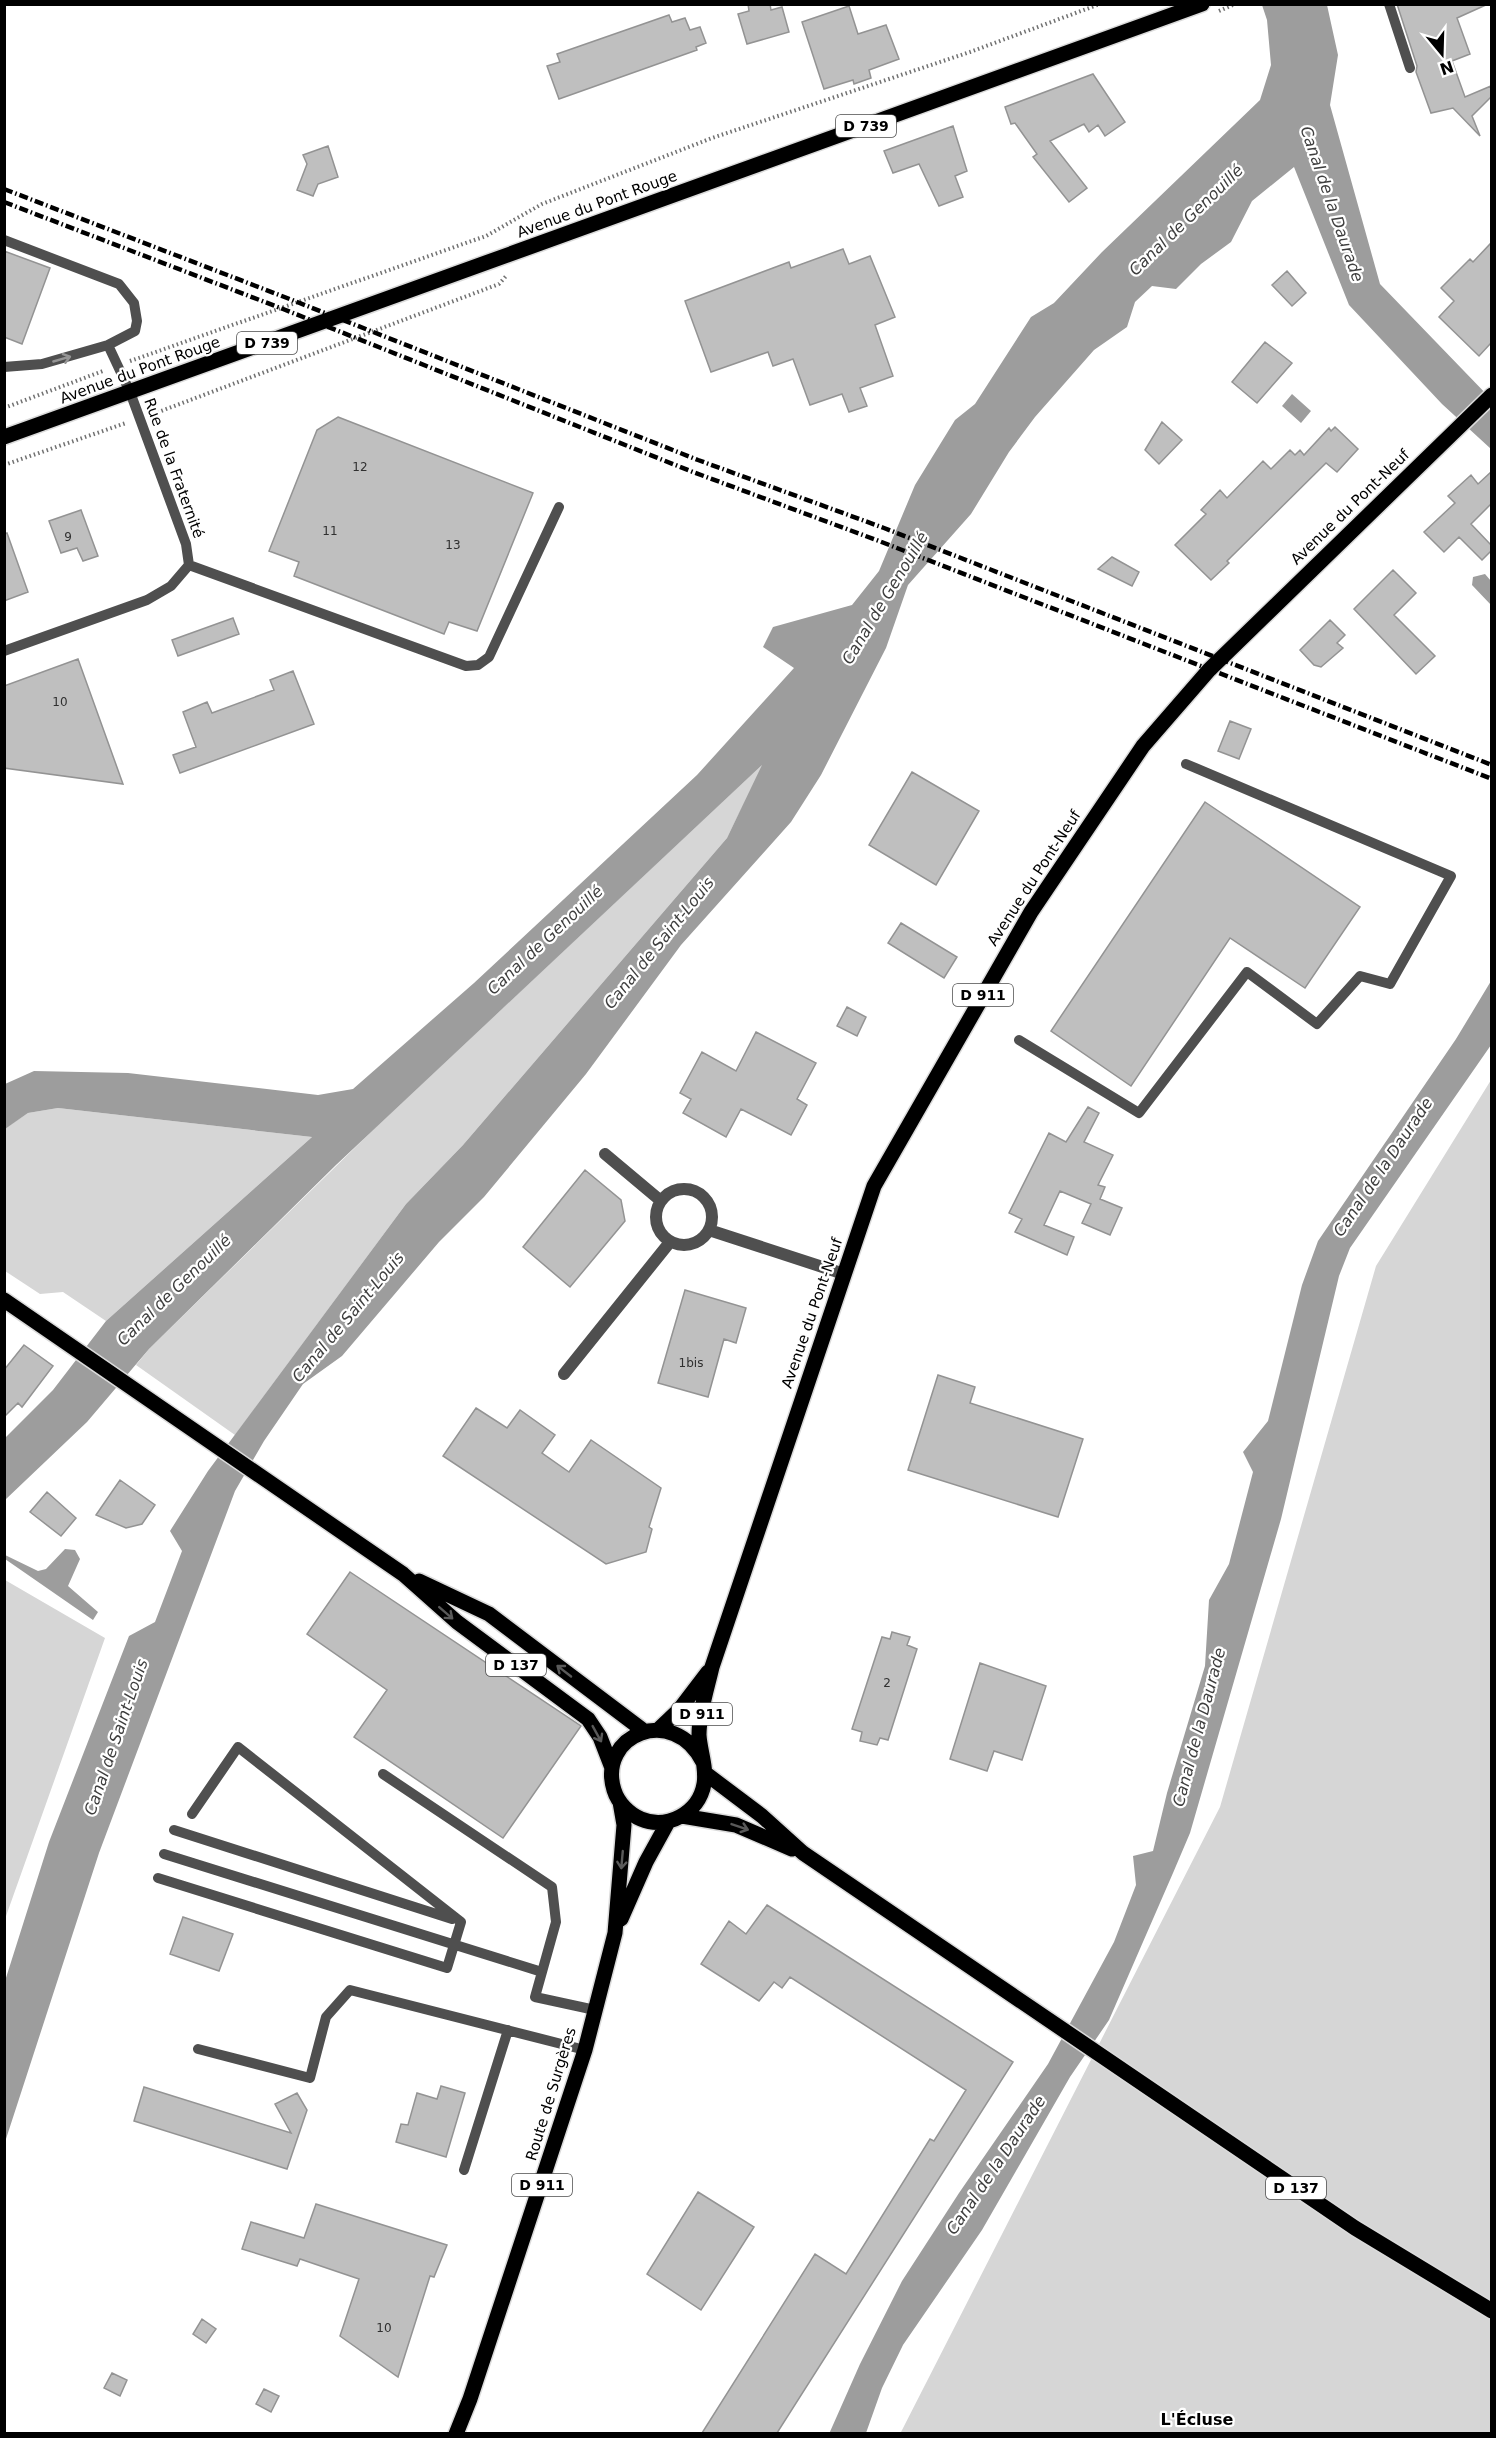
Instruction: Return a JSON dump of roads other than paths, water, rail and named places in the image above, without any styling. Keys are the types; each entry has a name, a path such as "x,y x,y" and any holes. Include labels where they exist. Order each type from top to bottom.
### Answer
{"main road":[{"name":"Avenue du Pont Rouge","path":"4,438 1202,4"},
{"name":"Avenue du Pont-Neuf","path":"712,1667 874,1186 1031,912 1143,746 1227,651 1491,395"},
{"name":"D 137","path":"4,1300 403,1574 457,1622 588,1719 600,1737 612,1768"},
{"name":"D 137","path":"403,1574 489,1614 652,1730"},
{"name":"D 911","path":"652,1730 679,1710 712,1667"},
{"name":"D 911","path":"704,1767 699,1734 712,1667"},
{"path":"652,1730 673,1732 686,1738 696,1749 704,1767 704,1785 700,1797 692,1808 675,1819 654,1823 629,1812 620,1802 612,1780 612,1768 623,1745 652,1730"},
{"name":"D 137","path":"704,1767 803,1853 1355,2228 1491,2311"},
{"name":"D 911","path":"615,1933 624,1825 620,1802"},
{"name":"D 911","path":"615,1933 646,1862 675,1819"},
{"name":"D 137","path":"675,1819 736,1824 803,1853"},
{"name":"Route de Surgères","path":"456,2433 470,2399 585,2050 615,1933"}],"street":[{"path":"605,1154 661,1201"},
{"path":"686,1189 702,1196 712,1212 709,1230 696,1243 679,1245 670,1242 658,1228 656,1219 661,1201 676,1191 686,1189"},
{"path":"709,1230 844,1275"},
{"path":"564,1374 670,1242"}],"lane":[{"path":"1389,4 1410,68"},
{"path":"4,240 119,284 134,303 137,321 135,331 108,345 42,364 4,367"},
{"name":"Rue de la Fraternité","path":"108,345 140,419 186,544 189,564"},
{"path":"4,651 147,600 171,586 189,564 466,666 478,665 489,657 559,507"},
{"path":"1019,1040 1139,1113 1247,972 1317,1024 1360,976 1390,984 1451,876 1186,764"},
{"path":"192,1814 238,1747 461,1922"},
{"path":"383,1774 552,1887 556,1922 536,1997 595,2010"},
{"path":"174,1830 461,1922"},
{"path":"164,1854 542,1972"},
{"path":"158,1878 447,1968 461,1922"},
{"path":"198,2049 310,2078 326,2017 350,1990 585,2050"},
{"path":"464,2170 508,2030"}],"water":[{"path":"1262,5 1327,5 1338,55 1330,105 1380,284 1491,399 1491,449 1442,404 1349,305 1294,167 1252,201 1231,242 1201,264 1176,289 1152,286 1135,302 1127,327 1094,350 1035,417 1009,452 971,514 908,585 886,648 821,775 791,822 681,945 586,1074 484,1197 439,1242 342,1356 303,1384 264,1441 235,1491 99,1853 5,2142 5,1981 49,1842 129,1636 155,1622 182,1551 170,1531 208,1471 406,1204 463,1145 727,838 762,765 336,1165 149,1349 87,1422 5,1500 5,1438 53,1390 106,1321 312,1137 58,1108 28,1113 5,1129 5,1084 34,1071 128,1073 318,1095 353,1089 474,983 697,775 794,668 763,647 773,627 852,605 879,571 915,485 955,420 975,404 1031,317 1054,303 1102,252 1260,100 1271,65 1267,20"},
{"path":"1292,394 1311,411 1301,423 1282,406"},
{"path":"1485,574 1491,581 1491,605 1472,585 1473,577"},
{"name":"Canal de la Daurade","path":"1491,981 1491,1045 1350,1248 1339,1276 1281,1519 1190,1833 1109,2020 1070,2077 982,2230 903,2345 882,2388 866,2433 829,2434 860,2364 902,2281 959,2193 1048,2064 1114,1942 1136,1885 1133,1856 1153,1851 1167,1793 1205,1666 1209,1600 1229,1564 1253,1472 1243,1452 1268,1421 1302,1285 1318,1241 1456,1039"},
{"path":"65,1549 75,1550 80,1559 68,1586 98,1612 93,1620 5,1559 5,1555 38,1571 46,1569"}],"railway":[{"path":"4,189 698,460 884,528 1492,765"},
{"path":"4,202 283,309 693,472 879,541 1492,779"}],"district":[{"name":"L'Écluse","path":"1197,2419"}],"water label":[{"name":"Canal de Genouillé","path":"1186,220"},
{"name":"Canal de Genouillé","path":"885,598"},
{"name":"Canal de Genouillé","path":"545,940"},
{"name":"Canal de Saint-Louis","path":"659,943"},
{"name":"Canal de Genouillé","path":"174,1290"},
{"name":"Canal de Saint-Louis","path":"348,1317"},
{"name":"Canal de Saint-Louis","path":"116,1737"}]}
